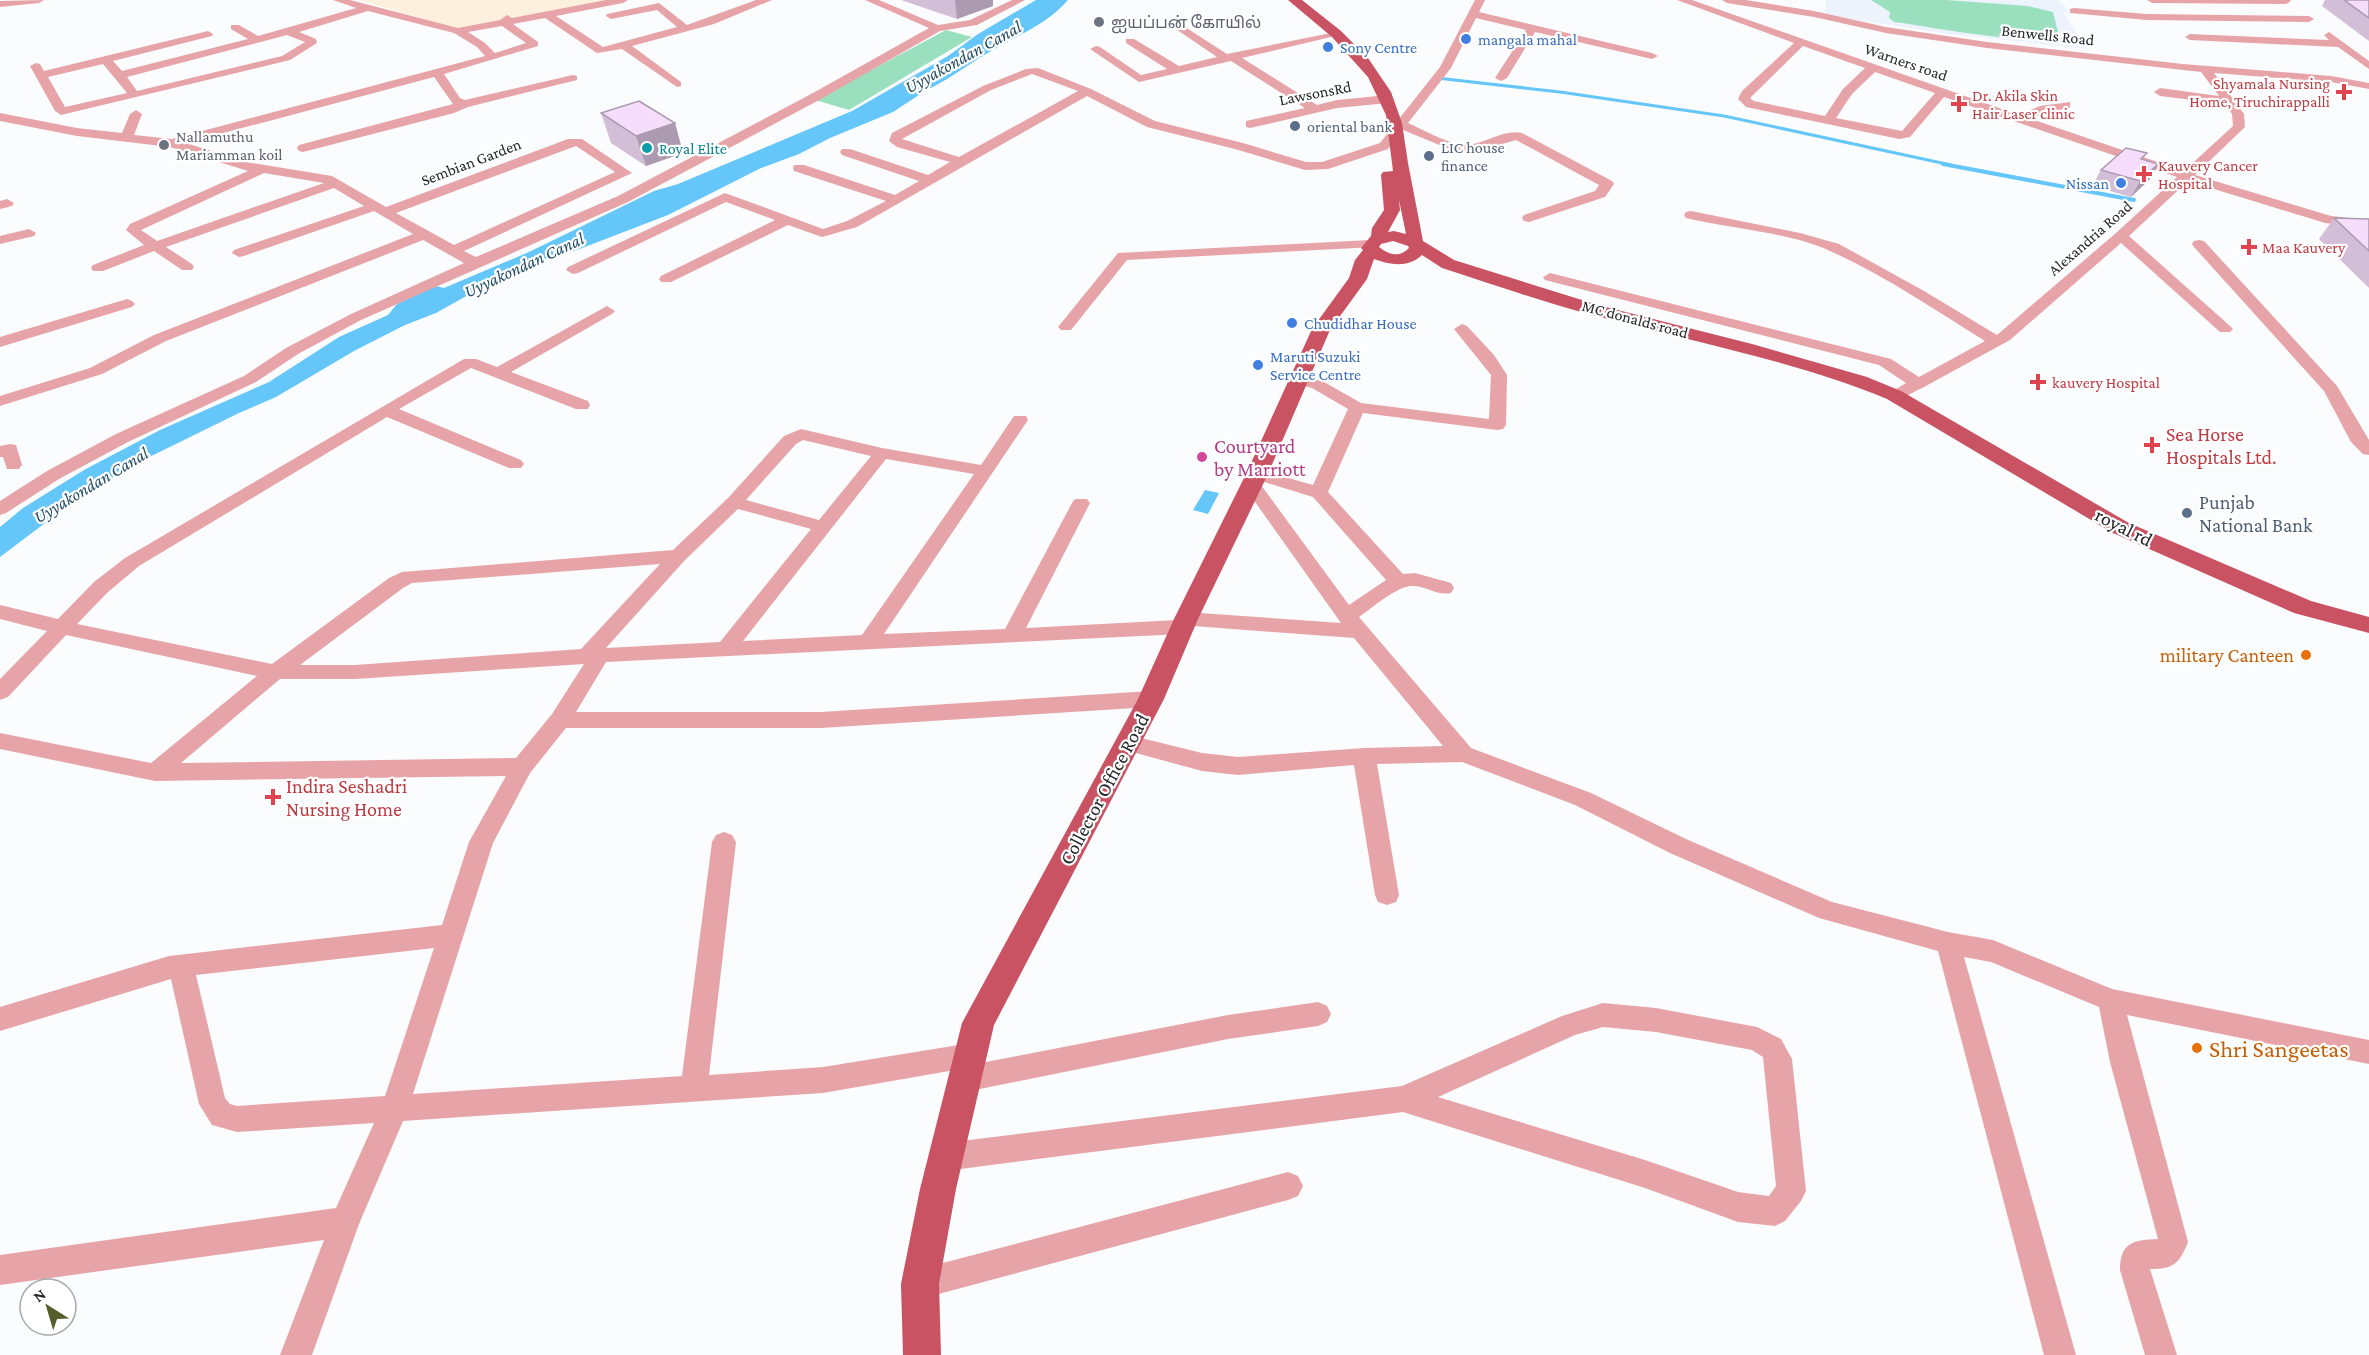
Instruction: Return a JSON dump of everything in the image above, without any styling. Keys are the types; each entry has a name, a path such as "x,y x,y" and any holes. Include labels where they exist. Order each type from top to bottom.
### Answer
{"main road":[{"path":"1282,0 1327,35 1368,79 1392,110 1398,129 1404,184 1411,208 1415,243 1418,248 1412,256 1396,259 1381,270 1358,279"},
{"path":"1294,0 1337,34 1370,72 1383,99 1384,146"},
{"name":"Collector Office Road","path":"922,1355 920,1284 945,1156 978,1023 1151,699 1184,623 1300,380 1321,329 1358,279 1364,260 1392,210 1384,146"},
{"path":"1415,243 1401,237 1374,244 1386,258 1448,264"},
{"name":"MC donalds road","path":"1415,243 1448,264 1591,309 1745,348 1860,381 1894,395"},
{"name":"royal rd","path":"1894,395 2121,528 2303,607 2369,625"}],"street":[{"path":"0,4 39,0"},
{"path":"338,0 458,31 481,45 491,55 490,58"},
{"path":"458,31 506,20 548,15 623,0"},
{"path":"548,15 596,50 608,50 686,28 767,0"},
{"path":"870,0 937,28"},
{"path":"0,509 53,475 122,438 250,379 292,351 356,317 623,199 807,102 937,28 973,23 1020,0"},
{"path":"960,161 901,144 895,141 896,136 987,88 1030,71 1038,71 1088,91 1151,124 1239,146 1305,166 1323,166 1384,146 1445,68 1480,0"},
{"name":"Warners road","path":"1682,0 2187,176 2330,220 2369,224"},
{"name":"Benwells Road","path":"1726,0 1964,42 2205,69 2331,79 2369,86"},
{"path":"2152,0 2285,1 2369,66"},
{"path":"598,5 645,39"},
{"path":"611,16 659,6 686,28"},
{"path":"120,75 288,32 367,8"},
{"path":"2074,11 2147,16 2309,20"},
{"path":"1473,14 1652,56"},
{"path":"172,144 438,74 534,44 506,20"},
{"path":"1171,21 1315,109"},
{"path":"235,27 257,40"},
{"path":"1501,78 1533,28"},
{"path":"208,34 105,60 39,71 61,111 285,58 312,43 312,41 288,32"},
{"path":"1096,49 1139,79 1327,35"},
{"path":"2190,37 2340,44"},
{"path":"1130,41 1177,70"},
{"path":"1800,43 1746,94 1742,103 1888,135 1906,134 1942,92"},
{"path":"625,46 677,84"},
{"path":"105,60 120,75 134,95"},
{"path":"1828,121 1839,101 1856,81 1873,68"},
{"name":"Alexandria Road","path":"1894,395 1996,341 2121,236 2239,127 2238,114 2205,69"},
{"path":"438,74 456,101 464,104"},
{"path":"2331,79 2369,75"},
{"path":"303,148 450,110 464,104 573,78"},
{"path":"573,270 726,197 822,233 828,233 896,200 960,161 1088,91"},
{"path":"2160,92 2229,101"},
{"name":"LawsonsRd","path":"1250,124 1315,109 1383,99"},
{"path":"2020,119 2040,110 2066,105"},
{"path":"127,136 136,114"},
{"path":"3,120 172,144 262,169 327,179 475,263"},
{"path":"1398,129 1469,151 1508,136 1518,136 1607,184 1600,194 1529,218"},
{"name":"Sembian Garden","path":"239,253 379,209 568,142 578,142 625,173 454,250"},
{"path":"846,152 930,180"},
{"path":"799,168 896,200"},
{"path":"187,267 153,246 133,230 135,227 262,169"},
{"path":"98,268 153,246 336,183"},
{"path":"1691,215 1800,237 1834,247 1919,294 1996,341"},
{"path":"666,279 787,220"},
{"path":"0,240 29,232"},
{"path":"0,401 96,371 160,338 425,234"},
{"path":"2121,236 2225,329"},
{"path":"1066,327 1123,256 1374,244"},
{"path":"2199,244 2331,389 2357,438 2369,450"},
{"path":"1550,277 1885,362 1918,384"},
{"path":"0,342 127,304"},
{"path":"498,373 607,310"},
{"path":"1300,380 1318,385 1357,407 1497,425 1498,375 1488,358 1462,329"},
{"path":"0,692 101,587 132,561 470,362 582,405"},
{"path":"1319,493 1357,407"},
{"path":"386,410 515,464"},
{"path":"869,641 1020,420"},
{"path":"296,1355 345,1222 394,1110 481,842 522,767 560,720 593,656 678,556 734,502 790,440 801,434 882,453 986,471"},
{"path":"0,452 10,449 13,465"},
{"path":"726,649 882,453"},
{"path":"1254,480 1319,493 1398,581"},
{"path":"1254,480 1353,624 1463,754"},
{"path":"734,502 824,526"},
{"path":"1012,635 1081,503"},
{"path":"155,772 275,672 396,583 409,577 678,556"},
{"path":"0,612 64,628 275,672 355,672 593,656 1012,635 1184,623 1353,624 1398,581 1414,579 1444,588"},
{"path":"560,720 821,720 1151,699"},
{"path":"0,741 155,772 522,767"},
{"path":"1129,743 1202,762 1230,765 1364,756 1463,754 1583,799 1678,846 1828,911 1948,943 1993,951 2110,1000 2369,1052"},
{"path":"1364,756 1387,895"},
{"path":"693,1089 724,843"},
{"path":"0,1019 169,967 450,935"},
{"path":"1948,943 2060,1355"},
{"path":"169,967 182,969 213,1104 222,1116 237,1119 823,1080 968,1067 1318,1014"},
{"path":"2110,1000 2124,1062 2172,1233 2173,1242 2165,1254 2140,1254 2135,1261 2135,1270 2161,1355"},
{"path":"945,1156 1403,1099 1571,1024 1603,1015 1656,1020 1757,1039 1772,1048 1778,1059 1791,1191 1775,1211 1738,1207 1645,1173 1403,1099"},
{"path":"920,1284 1288,1186"},
{"path":"0,1270 345,1222"}],"shaded area":[{"path":"359,0 615,0 461,30"},
{"path":"1826,0 2059,0 2071,13 2063,12 2087,49 1949,34 1825,15"}],"green space":[{"path":"1871,0 1946,0 2028,6 2053,12 2058,32 2048,37 2006,38 1894,22 1889,18 1890,12"},
{"path":"946,30 972,37 849,110 815,100"}],"water":[{"name":"Uyyakondan Canal","path":"1036,0 1068,0 1040,24 944,81 917,94 919,95 893,112 830,138 799,154 761,168 668,215 577,250 535,262 436,313 405,325 354,351 276,397 129,467 57,514 0,557 0,527 23,508 84,470 160,430 269,382 339,337 388,315 396,305 432,285 444,288 529,252 654,191 678,184 852,111 948,56 978,34"},
{"path":"1205,490 1219,493 1208,514 1193,510"}],"building":[{"path":"2344,0 2369,0 2369,18"},
{"path":"639,101 675,123 636,136 601,113"},
{"path":"2126,148 2147,153 2141,159 2158,164 2140,181 2101,170"},
{"path":"2334,218 2369,219 2369,251"}],"waterway":[{"path":"1437,78 1560,92 1724,116 1951,165"},
{"path":"1943,164 2134,200"}],"place":[{"name":"ஐயப்பன் கோயில்","path":"1099,22"},
{"name":"mangala mahal","path":"1466,39"},
{"name":"Sony Centre","path":"1328,47"},
{"name":"Shyamala Nursing Home, Tiruchirappalli","path":"2344,92"},
{"name":"Dr. Akila Skin Hair Laser clinic","path":"1959,104"},
{"name":"oriental bank","path":"1295,126"},
{"name":"Nallamuthu Mariamman koil","path":"164,145"},
{"name":"Royal Elite","path":"647,148"},
{"name":"LIC house finance","path":"1429,156"},
{"name":"Kauvery Cancer Hospital","path":"2144,174"},
{"name":"Nissan","path":"2121,183"},
{"name":"Maa Kauvery","path":"2249,247"},
{"name":"Chudidhar House","path":"1292,323"},
{"name":"Maruti Suzuki Service Centre","path":"1258,365"},
{"name":"kauvery Hospital","path":"2038,382"},
{"name":"Sea Horse Hospitals Ltd.","path":"2152,445"},
{"name":"Courtyard by Marriott","path":"1202,457"},
{"name":"Punjab National Bank","path":"2187,513"},
{"name":"military Canteen","path":"2306,655"},
{"name":"Indira Seshadri Nursing Home","path":"273,797"},
{"name":"Shri Sangeetas","path":"2197,1048"}]}
